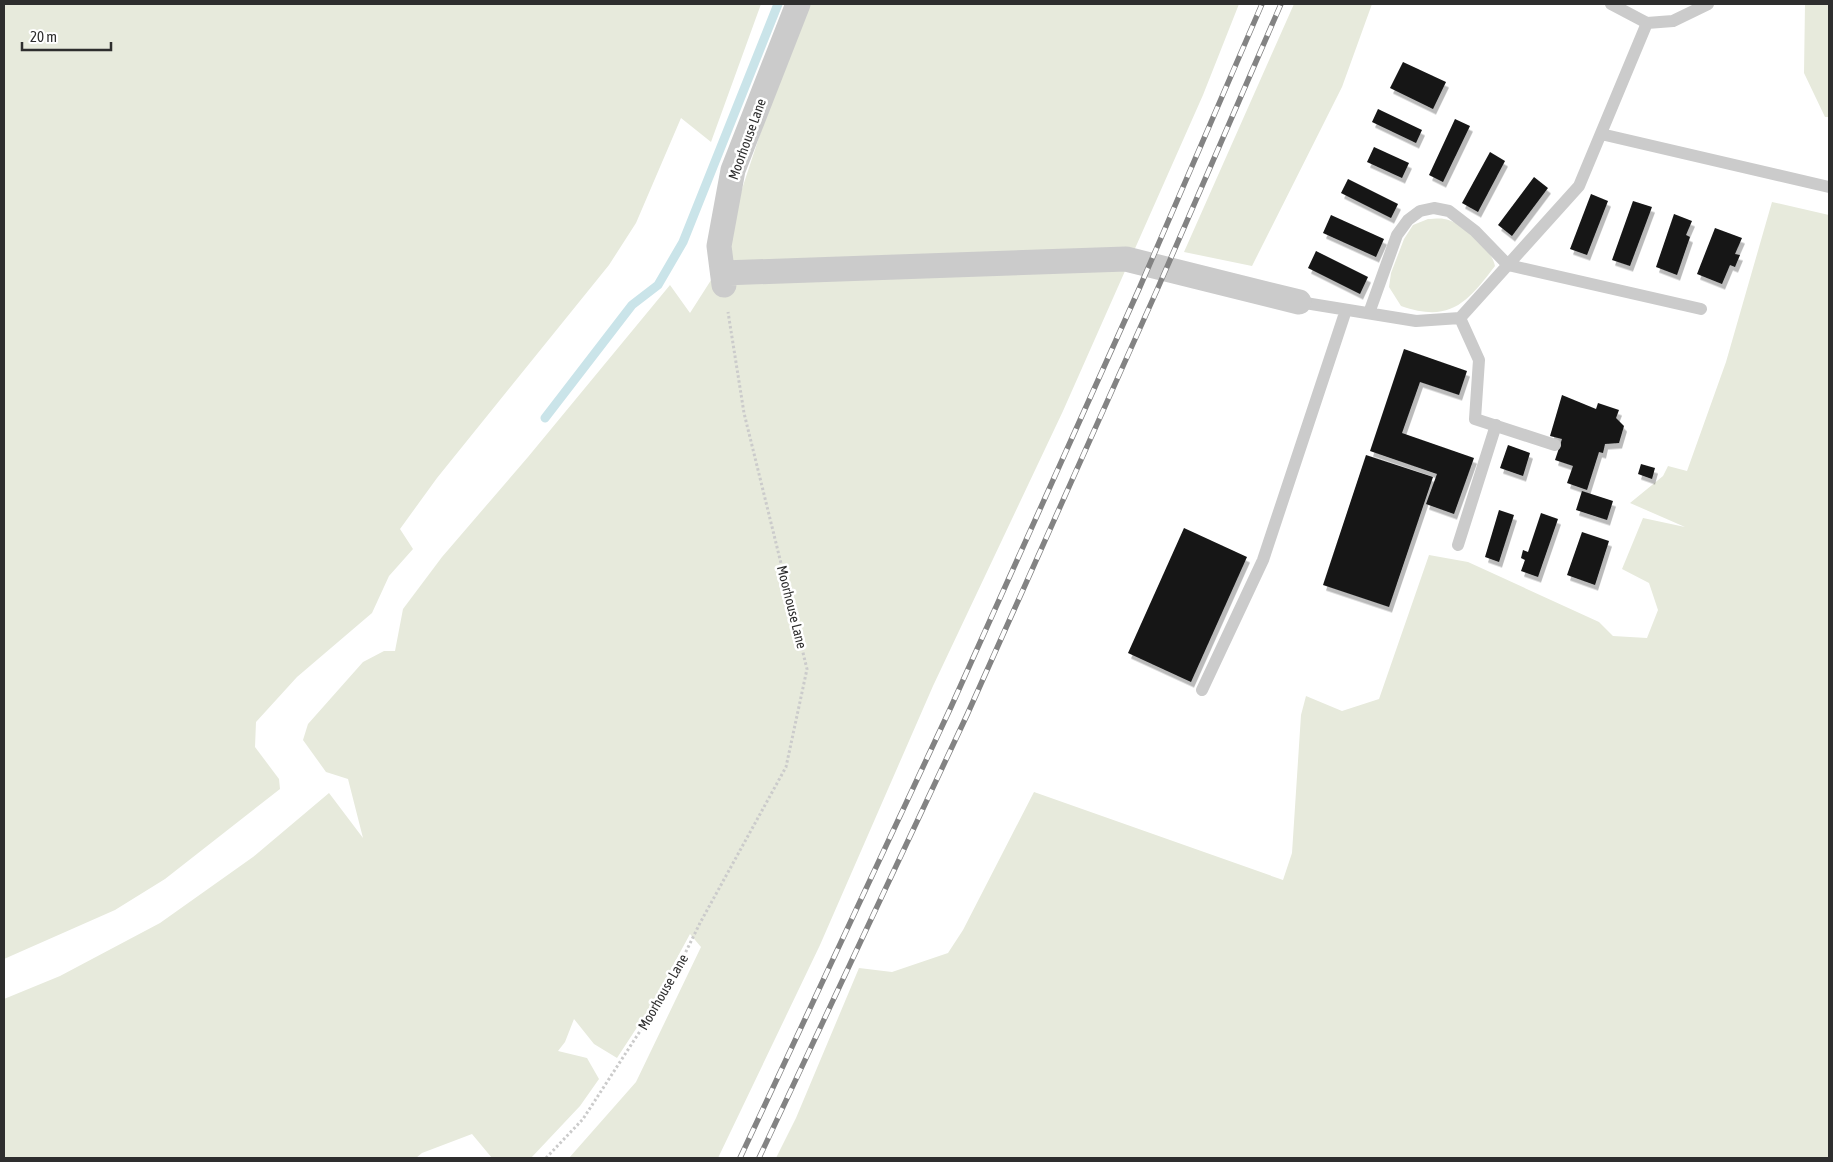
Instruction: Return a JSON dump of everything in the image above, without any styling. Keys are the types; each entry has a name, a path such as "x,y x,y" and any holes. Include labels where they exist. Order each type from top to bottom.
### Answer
{"street":[{"name":"Moorhouse Lane","path":"724,279 719,246 733,170 798,4"},
{"path":"724,279 1126,259 1299,302"}],"lane":[{"path":"1612,4 1647,23 1673,21 1708,4"},
{"path":"1299,302 1416,321 1460,318 1579,186 1647,23"},
{"path":"1601,134 1829,187"},
{"path":"1369,313 1397,235 1408,220 1420,211 1434,208 1449,211 1475,231 1508,265 1701,309"},
{"path":"1202,690 1263,560 1346,310"},
{"path":"1460,318 1479,360 1475,419 1555,445"},
{"path":"1458,545 1496,425"}],"path":[{"name":"Moorhouse Lane","path":"546,1158 584,1119 668,988 700,924 786,767 807,668 744,413 724,279"}],"shaded area":[{"path":"4,4 761,4 711,142 681,118 636,223 609,265 437,478 400,529 413,549 389,576 372,613 297,677 256,722 255,747 279,779 280,789 165,879 115,910 4,959"},
{"path":"810,4 1239,4 1203,95 1063,411 933,686 820,945 718,1158 569,1158 636,1082 701,947 690,934 651,1006 617,1058 594,1044 574,1019 565,1042 558,1051 587,1058 599,1079 580,1106 531,1158 492,1158 472,1134 422,1153 416,1158 4,1158 4,999 60,976 160,923 253,857 329,793 363,838 348,779 326,772 303,740 308,724 363,662 384,651 395,651 403,609 442,557 528,457 670,285 690,313 713,277 770,104"},
{"path":"1294,4 1372,4 1342,87 1252,266 1184,252"},
{"path":"1805,4 1829,4 1829,117 1825,117 1804,73"},
{"path":"1772,202 1829,215 1829,1158 776,1158 796,1118 859,968 892,972 948,953 963,930 1034,792 1283,880 1292,853 1301,715 1306,696 1342,711 1379,699 1429,555 1468,562 1599,622 1613,636 1647,638 1658,610 1649,583 1622,569 1643,518 1685,527 1630,503 1663,476 1668,466 1687,471 1726,362"},
{"path":"1428,219 1451,221 1467,230 1482,244 1493,259 1495,266 1466,299 1445,311 1418,311 1401,306 1389,287 1391,273 1404,239 1413,225"}],"building":[{"path":"1403,62 1446,82 1433,109 1390,88"},
{"path":"1378,109 1422,130 1416,143 1372,122"},
{"path":"1455,119 1470,126 1443,182 1429,175"},
{"path":"1374,147 1409,163 1402,178 1367,162"},
{"path":"1490,152 1505,161 1478,212 1462,203"},
{"path":"1534,177 1548,188 1512,236 1498,225"},
{"path":"1348,179 1398,204 1391,218 1341,193"},
{"path":"1591,194 1608,201 1587,255 1570,249"},
{"path":"1633,201 1652,207 1630,266 1612,260"},
{"path":"1674,214 1692,221 1686,235 1690,237 1677,275 1656,267"},
{"path":"1331,215 1384,239 1376,257 1323,233"},
{"path":"1715,228 1742,238 1735,254 1740,255 1735,267 1730,265 1722,284 1697,274"},
{"path":"1316,251 1368,277 1360,294 1308,268"},
{"path":"1404,349 1467,371 1459,395 1420,382 1402,433 1474,458 1454,514 1426,504 1437,474 1370,451"},
{"path":"1562,395 1596,409 1598,403 1619,410 1616,418 1624,426 1619,443 1605,444 1603,453 1599,452 1587,490 1567,483 1573,466 1555,460 1562,439 1550,436"},
{"path":"1508,445 1530,453 1523,476 1500,468"},
{"path":"1366,455 1433,477 1389,607 1323,585"},
{"path":"1641,464 1655,468 1652,479 1638,474"},
{"path":"1582,491 1613,501 1607,520 1576,510"},
{"path":"1499,510 1514,515 1499,562 1485,557"},
{"path":"1541,513 1558,519 1538,577 1521,571 1525,560 1521,558 1523,550 1528,552"},
{"path":"1184,528 1247,557 1191,682 1128,653"},
{"path":"1582,532 1609,541 1595,585 1567,575"}],"waterway":[{"path":"545,418 632,305 658,285 683,242 778,4"}],"railway":[{"path":"740,1158 951,707 1139,289 1262,4"},
{"path":"759,1158 967,715 1157,290 1281,4"}]}
